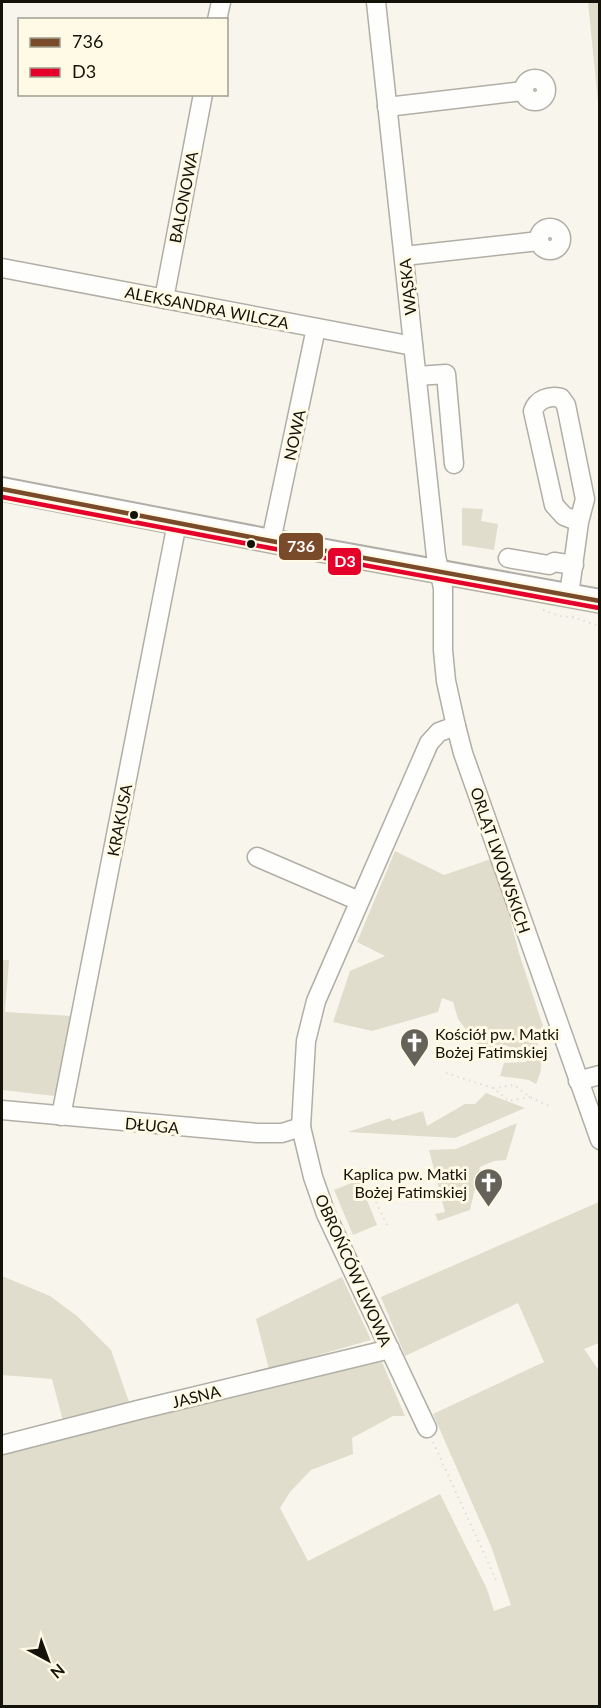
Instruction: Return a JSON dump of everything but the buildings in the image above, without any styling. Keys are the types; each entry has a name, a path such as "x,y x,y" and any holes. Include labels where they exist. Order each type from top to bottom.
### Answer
{"main road":[{"path":"2,489 439,573 571,606 600,602"}],"street":[{"path":"217,18 221,2"},
{"name":"WĄSKA","path":"376,2 439,573"},
{"path":"387,107 524,91"},
{"name":"BALONOWA","path":"164,299 203,96"},
{"path":"404,256 539,241"},
{"name":"ALEKSANDRA WILCZA","path":"2,268 413,345"},
{"name":"NOWA","path":"271,541 316,328"},
{"path":"417,376 446,374 454,464"},
{"path":"571,606 579,522 585,499 567,405 561,398 555,396 535,404 533,411 554,506 564,516 579,522"},
{"name":"KRAKUSA","path":"61,1116 177,523"},
{"path":"508,558 549,566 554,562 574,565"},
{"name":"ORLĄT LWOWSKICH","path":"439,573 443,588 443,650 456,726 578,1081 595,1112 600,1140"},
{"name":"OBROŃCÓW LWOWA","path":"427,1428 326,1214 313,1177 301,1127 306,1041 316,1001 429,742 439,732 456,726"},
{"path":"257,857 359,901"},
{"path":"578,1081 600,1075"},
{"name":"DŁUGA","path":"2,1110 257,1133 282,1133 301,1127"},
{"name":"JASNA","path":"2,1445 390,1349"}],"path":[{"path":"571,606 600,626"},
{"path":"446,1073 494,1088 509,1101 530,1097"},
{"path":"494,1088 514,1085 530,1097 549,1106"},
{"path":"364,1169 384,1180 420,1169"},
{"path":"384,1180 375,1200 387,1225"},
{"path":"2,1660 67,1636 121,1609 174,1573 212,1539 280,1431 311,1397 363,1376 370,1369"},
{"path":"427,1428 497,1582"},
{"path":"514,1707 600,1678"}],"shaded area":[{"path":"588,2 599,2 599,112"},
{"path":"462,508 483,509 481,521 498,524 494,550 462,545"},
{"path":"395,851 444,875 494,858 519,953 547,1038 538,1043 536,1048 541,1066 536,1084 529,1080 500,1076 504,1063 526,1062 528,1055 505,1045 481,1049 458,1019 453,1002 442,998 438,1012 372,1031 333,1022 350,971 385,956 357,942"},
{"path":"2,960 9,960 5,1012 72,1016 55,1096 2,1090"},
{"path":"486,1093 525,1108 455,1138 348,1132 390,1118 392,1121 423,1111 427,1126 465,1104 475,1104"},
{"path":"517,1123 506,1160 494,1161 480,1167 470,1210 438,1221 435,1214 445,1212 429,1150 456,1149"},
{"path":"359,1180 377,1225 353,1235 334,1190"},
{"path":"599,1202 599,1343 584,1349 600,1372 599,1706 2,1706 2,1454 272,1383 382,1362 405,1416 393,1416 352,1438 353,1454 311,1470 290,1492 280,1508 308,1561 440,1494 487,1589 494,1611 511,1605 491,1546 433,1414 544,1362 518,1303 405,1356 381,1297"},
{"path":"2,1276 50,1296 77,1316 111,1350 129,1402 63,1421 52,1379 2,1375"},
{"path":"342,1277 371,1340 269,1369 256,1319"}],"transit line":[{"name":"736","path":"2,489 600,601"},
{"name":"D3","path":"2,497 599,608"}],"place":[{"name":"Kościół pw. Matki Bożej Fatimskiej","path":"414,1068"},
{"name":"Kaplica pw. Matki Bożej Fatimskiej","path":"488,1208"}]}
